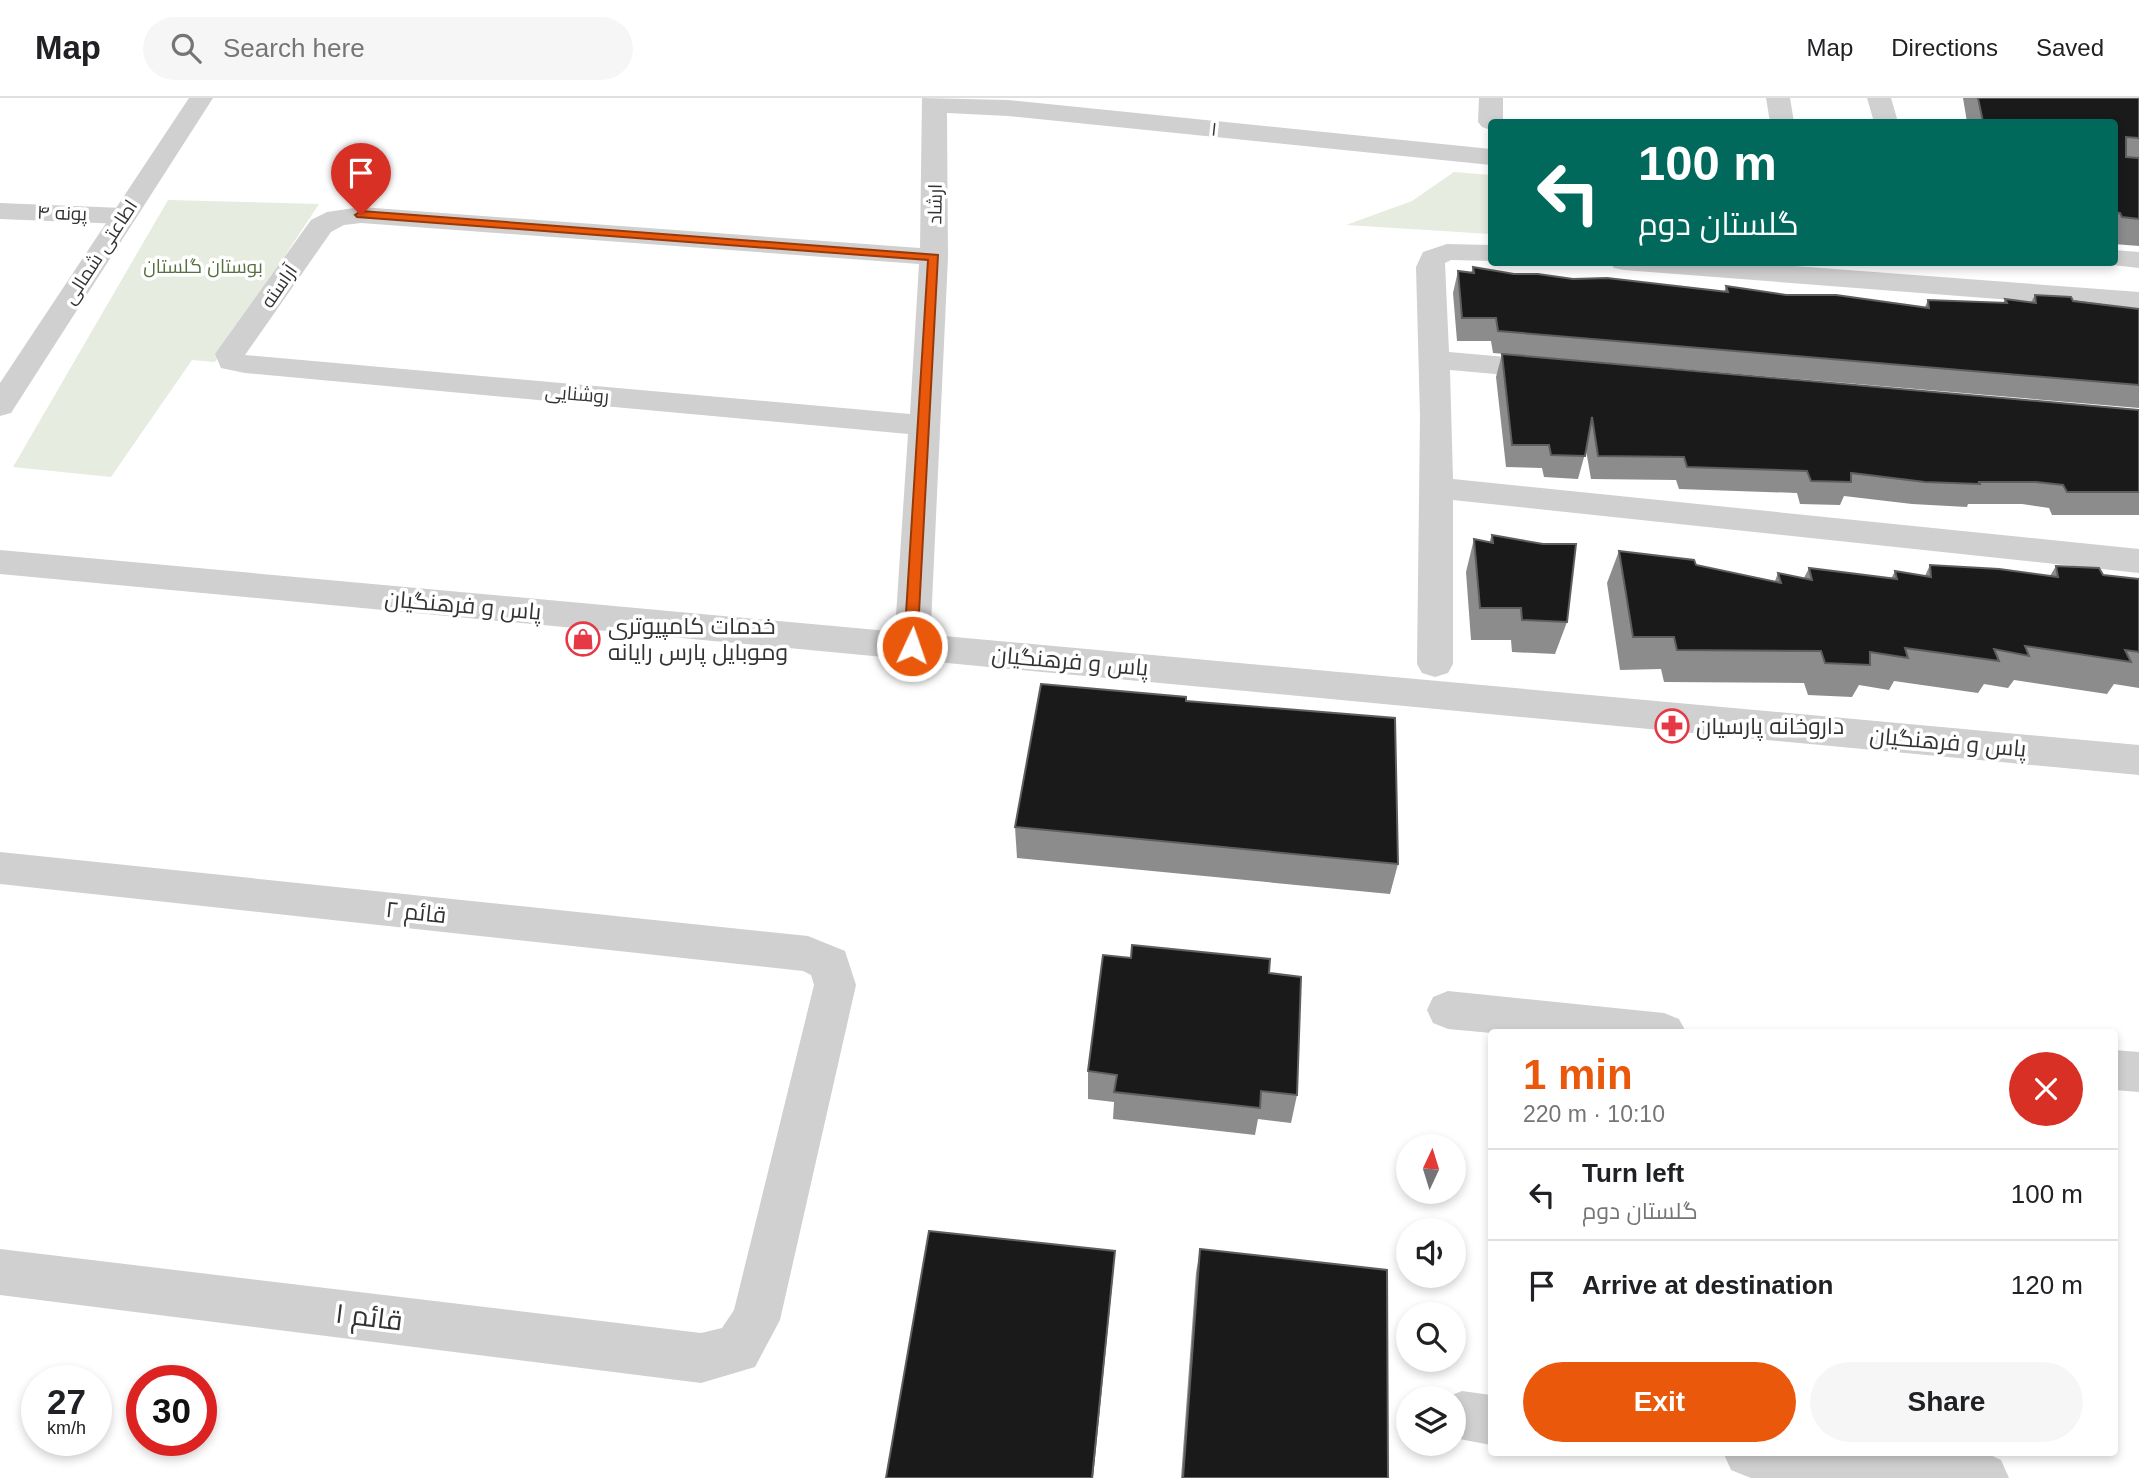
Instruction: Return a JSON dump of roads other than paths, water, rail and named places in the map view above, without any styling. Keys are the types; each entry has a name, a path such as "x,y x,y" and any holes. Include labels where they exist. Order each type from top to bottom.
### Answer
{"street":[{"name":"اطاعتی شمالی","path":"0,406 201,98"},
{"path":"1491,98 1491,119"},
{"path":"1778,98 1782,119"},
{"path":"1879,98 1885,119"},
{"name":"۱","path":"935,102 1010,103 1488,157"},
{"name":"ارشاد","path":"912,646 934,257 935,102"},
{"name":"پونه ۴","path":"0,211 123,216"},
{"name":"آراسته","path":"232,362 230,354 321,226 337,218 361,215 934,257"},
{"path":"1435,664 1438,488 1436,360 1430,267 1433,258 1447,252 1488,253"},
{"path":"2118,258 2139,260"},
{"path":"1676,266 2139,301"},
{"path":"1436,360 1588,373"},
{"name":"روشنایی","path":"232,362 923,425"},
{"path":"1438,488 2139,561"},
{"name":"پاس و فرهنگیان","path":"0,562 2139,760"},
{"name":"قائم ۲","path":"0,868 808,954 831,964 835,985 756,1320 737,1349"},
{"path":"1448,1010 1620,1029"},
{"path":"2118,1070 2139,1072"},
{"name":"قائم ۱","path":"0,1272 701,1358 737,1349"},
{"path":"1785,1456 1983,1478"}],"place":[{"name":"خدمات کامپیوتری وموبایل پارس رایانه","path":"583,639"},
{"name":"داروخانه پارسیان","path":"1672,726"}],"park label":[{"name":"بوستان گلستان","path":"203,266"}]}
